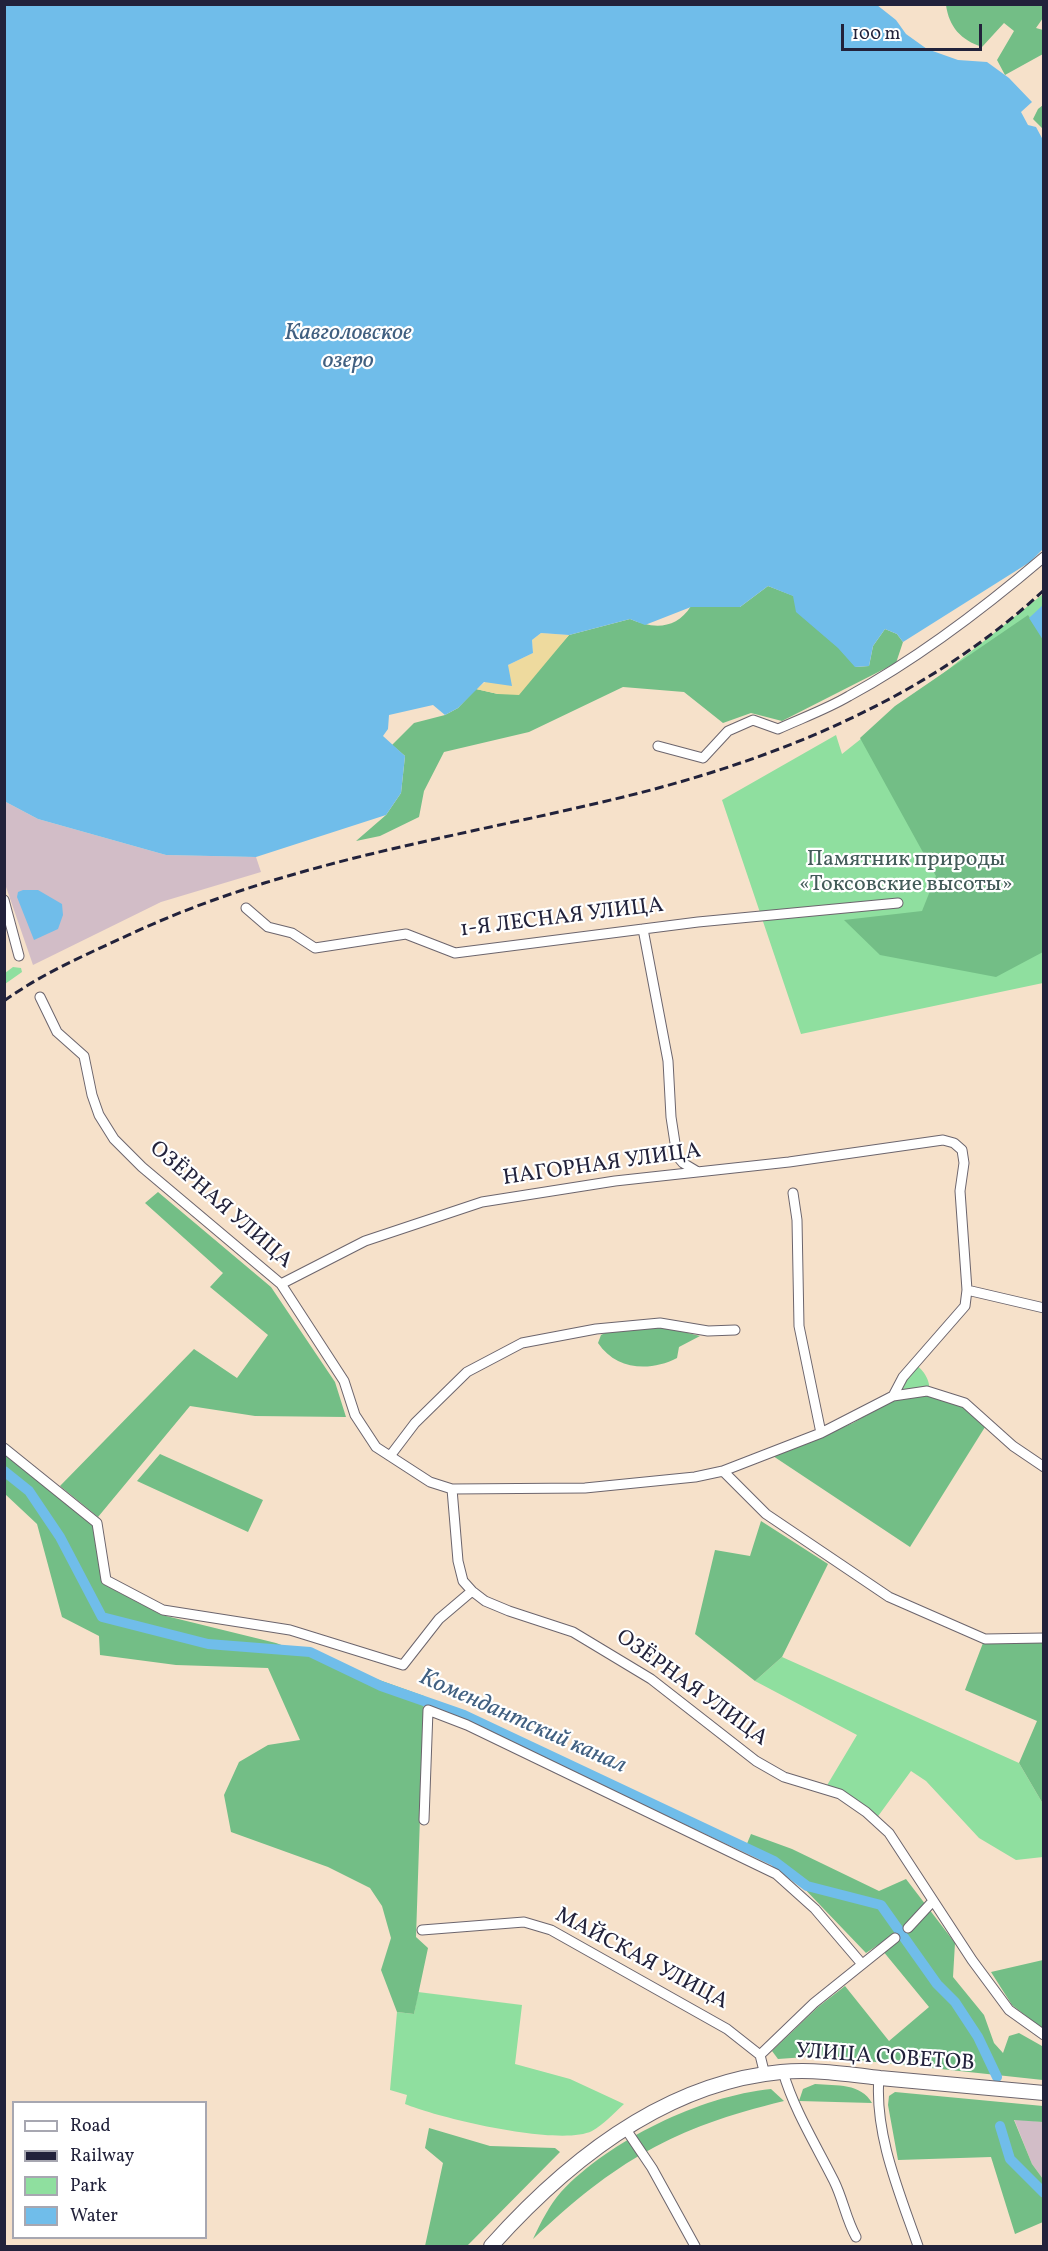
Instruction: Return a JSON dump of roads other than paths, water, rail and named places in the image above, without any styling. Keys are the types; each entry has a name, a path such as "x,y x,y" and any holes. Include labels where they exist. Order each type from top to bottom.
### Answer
{"main road":[{"name":"УЛИЦА СОВЕТОВ","path":"491,2247 557,2179 591,2151 650,2114 710,2088 765,2074 821,2071 1044,2093"}],"street":[{"path":"658,746 703,758 728,731 753,720 778,729 848,697 951,631 1044,557"},
{"path":"4,900 19,956"},
{"name":"1-Я ЛЕСНАЯ УЛИЦА","path":"246,908 268,927 292,933 315,948 406,934 455,953 643,929 898,903"},
{"path":"643,929 668,1061 670,1117 677,1156 689,1168 698,1172"},
{"name":"ОЗЁРНАЯ УЛИЦА","path":"40,997 57,1032 84,1056 95,1105 114,1139 142,1167 281,1284 344,1380 355,1415 376,1447 430,1482 452,1489"},
{"name":"НАГОРНАЯ УЛИЦА","path":"281,1284 365,1241 482,1202 615,1181 943,1140 954,1143 962,1150 964,1163 960,1191 968,1290"},
{"path":"793,1193 797,1220 799,1326 821,1433"},
{"path":"893,1396 903,1377 965,1306 968,1290 1044,1308"},
{"path":"390,1456 415,1423 467,1372 522,1344 596,1329 660,1323 708,1331 735,1330"},
{"path":"4,1448 97,1523 106,1580 163,1610 290,1630 403,1665 439,1619 472,1591 463,1581 458,1561 452,1489 585,1488 659,1482 723,1471 821,1433 893,1396 927,1390 965,1403 1013,1446 1044,1467"},
{"path":"723,1471 766,1515 889,1598 985,1639 1044,1638"},
{"name":"ОЗЁРНАЯ УЛИЦА","path":"472,1591 485,1601 509,1611 573,1632 651,1679 756,1761 784,1777 840,1794 866,1812 889,1833 1009,2010 1044,2036"},
{"path":"424,1820 428,1710 467,1725 776,1874 815,1909 862,1964"},
{"path":"908,1928 933,1901"},
{"name":"МАЙСКАЯ УЛИЦА","path":"422,1930 524,1922 551,1930 727,2029 760,2055"},
{"path":"765,2074 760,2055 814,2003 895,1938"},
{"path":"783,2072 788,2091 836,2185 845,2217 856,2237"},
{"path":"879,2077 877,2097 883,2131 918,2247"},
{"path":"625,2128 652,2168 695,2247"}],"water":[{"name":"Кавголовское озеро","path":"4,5 877,5 896,20 906,34 927,49 958,60 987,62 1009,78 1032,102 1021,112 1028,125 1036,127 1043,140 1043,549 1030,562 903,642 897,634 885,629 873,646 869,666 855,667 838,648 796,612 793,596 768,586 740,607 691,607 645,625 630,619 569,635 541,633 532,640 533,653 508,665 512,686 484,682 458,708 445,715 433,705 389,715 388,729 383,736 405,756 401,793 386,815 256,857 166,855 38,819 4,801"},
{"path":"1043,605 1043,640 1029,618"},
{"path":"38,890 62,904 63,915 58,929 34,940 17,897 18,892"}],"waterway":[{"name":"Комендантский канал","path":"4,1471 29,1491 60,1537 102,1617 208,1644 310,1652 381,1686 464,1715 774,1861 807,1886 881,1905 937,1984 955,2002 978,2037 997,2077"},
{"name":"Комендантский канал","path":"1000,2126 1010,2159 1044,2193"}],"railway":[{"path":"4,1001 51,972 135,932 251,887 371,854 673,784 788,746 897,695 949,664 998,629 1044,590"}],"park label":[{"name":"Памятник природы «Токсовские высоты»","path":"906,874"}]}
